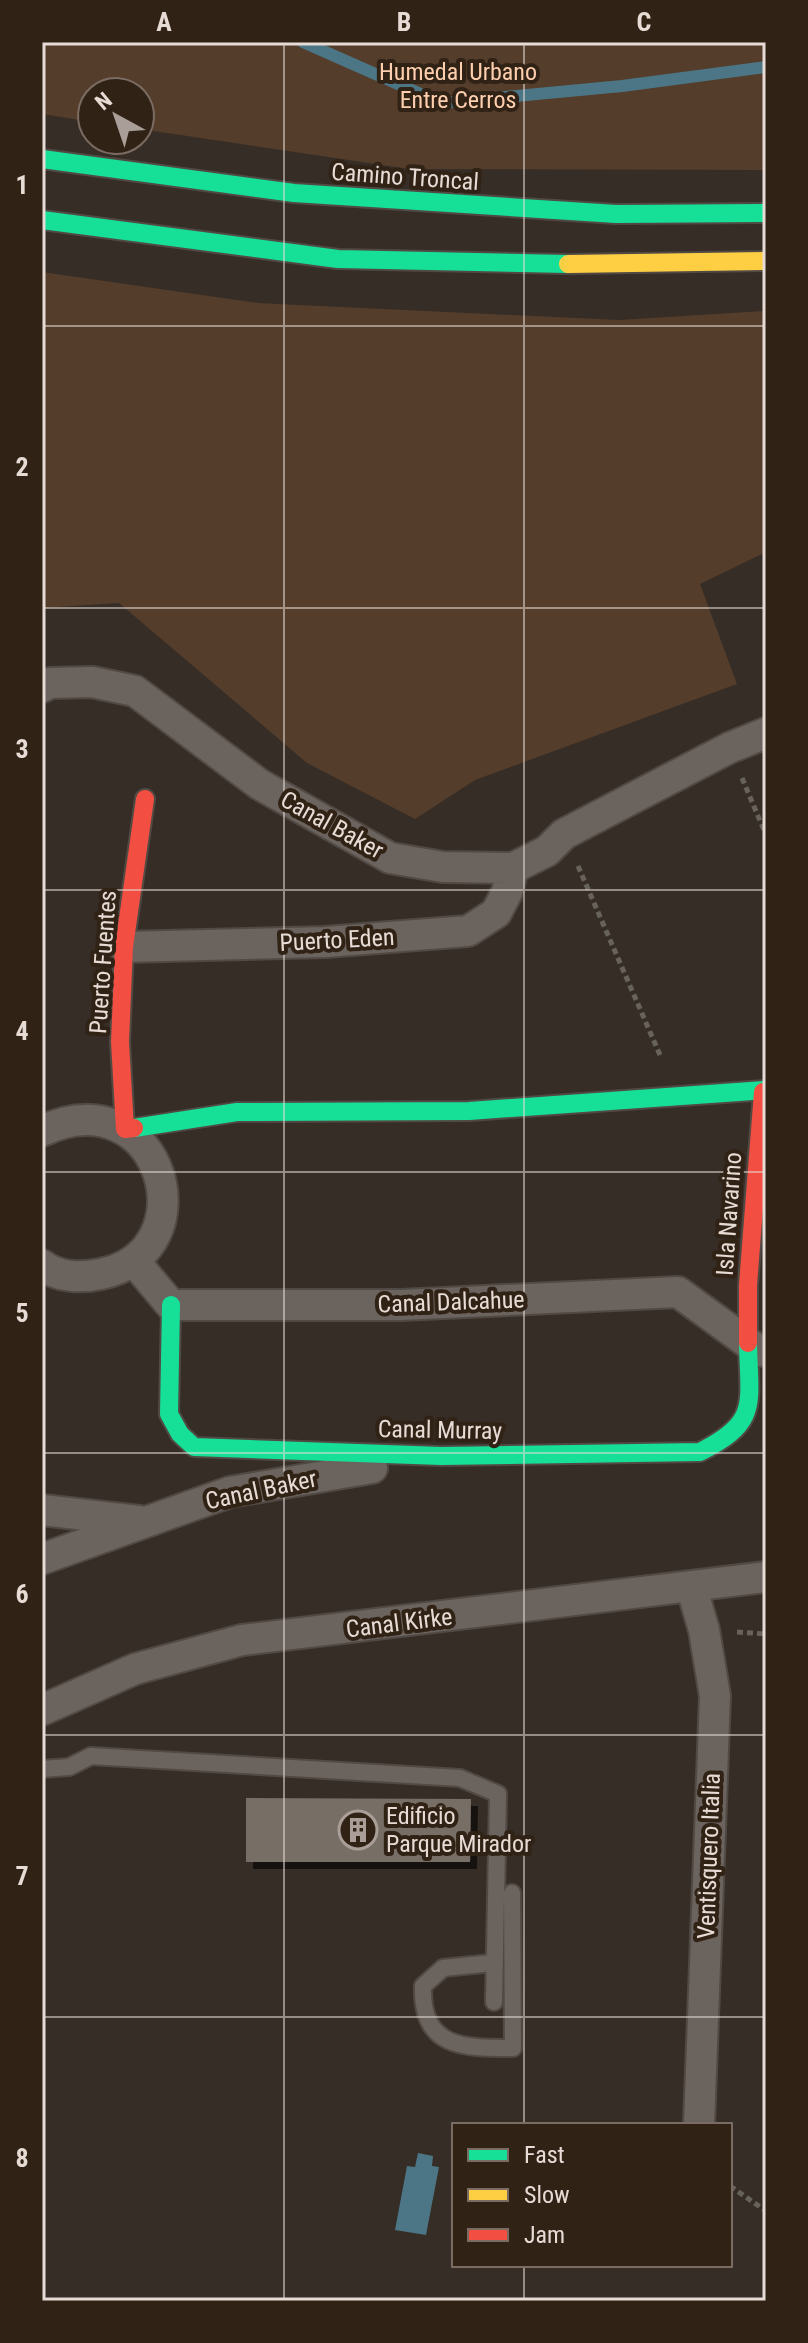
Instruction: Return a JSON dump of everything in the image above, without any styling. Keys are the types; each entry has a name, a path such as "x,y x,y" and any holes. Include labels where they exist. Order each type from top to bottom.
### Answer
{"street":[{"name":"Camino Troncal","path":"42,159 294,193 616,214 766,213"},
{"path":"42,220 338,259 590,264 766,261"},
{"name":"Canal Baker","path":"42,687 50,683 92,682 135,691 259,784 390,858 443,867 513,868 547,851 564,834 729,748 766,733"},
{"name":"Puerto Fuentes","path":"125,1129 120,1042 124,947 145,799"},
{"name":"Puerto Eden","path":"124,947 325,942 468,931 496,913 507,892 513,868"},
{"path":"125,1129 237,1112 469,1111 764,1091"},
{"name":"Isla Navarino","path":"757,1349 748,1285 764,1091"},
{"path":"42,1131 66,1120 99,1120 125,1129 145,1146 160,1170 164,1210 158,1229 134,1261 120,1270 80,1278 42,1265"},
{"path":"134,1261 171,1305"},
{"name":"Canal Dalcahue","path":"171,1305 401,1305 678,1292 757,1349"},
{"name":"Canal Murray","path":"171,1305 169,1414 180,1434 194,1447 441,1456 700,1452 732,1436 749,1410 757,1349"},
{"name":"Canal Baker","path":"42,1559 230,1492 441,1456"},
{"path":"42,1510 144,1521"},
{"name":"Canal Kirke","path":"42,1710 135,1669 242,1640 692,1589 766,1577"},
{"name":"Ventisquero Italia","path":"692,1589 704,1630 715,1696 699,2123"}],"lane":[{"path":"42,1769 69,1767 91,1756 460,1778 498,1794 492,1963 494,2002"},
{"path":"492,1963 443,1968 423,1986 422,2010 437,2032 461,2047 513,2048 512,1893"}],"path":[{"path":"729,748 766,835"},
{"path":"564,834 678,1096"},
{"path":"732,2187 766,2211"}],"green space":[{"name":"Humedal Urbano Entre Cerros","path":"42,42 766,42 766,170 409,169 156,131 156,76 76,76 76,119 42,114"},
{"path":"42,272 257,303 619,320 766,311 766,552 700,584 737,684 475,780 415,819 307,763 119,603 42,608"}],"water":[{"path":"418,2153 433,2156 432,2166 439,2167 426,2235 395,2230 407,2166 415,2167"}],"building":[{"name":"Edificio Parque Mirador","path":"246,1798 471,1799 470,1862 246,1862"}],"waterway":[{"path":"303,42 441,103 622,86 766,67"}],"traffic: fast":[{"path":"42,159 294,193 616,214 766,213"},
{"path":"42,220 338,259 568,264"},
{"path":"134,1128 237,1112 469,1111 766,1090"},
{"path":"171,1305 169,1414 180,1434 194,1447 441,1456 700,1452 733,1431 747,1409 748,1343"}],"traffic: slow":[{"path":"568,264 766,261"}],"traffic: jam":[{"path":"134,1128 125,1129 120,1042 124,947 145,799"},
{"path":"748,1343 748,1285 763,1092"}],"place":[{"name":"Edificio Parque Mirador","path":"358,1830"}]}
